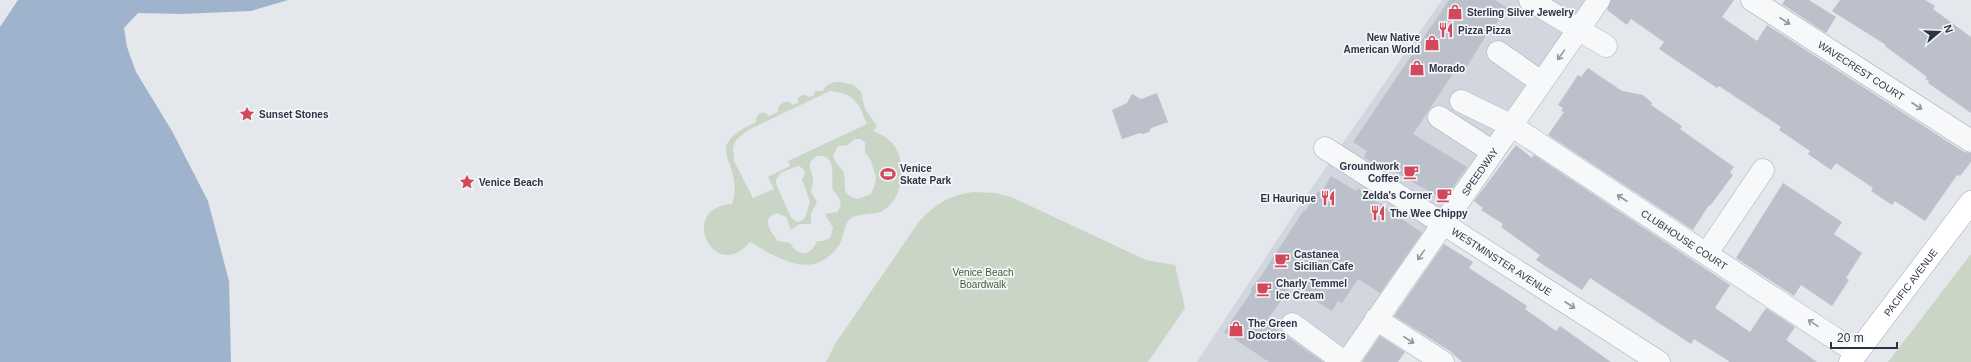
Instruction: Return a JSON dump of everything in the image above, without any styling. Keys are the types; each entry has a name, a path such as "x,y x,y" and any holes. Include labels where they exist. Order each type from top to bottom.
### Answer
{"main road":[{"name":"PACIFIC AVENUE","path":"1853,357 1971,202"}],"street":[{"path":"1530,0 1606,46"},
{"name":"SPEEDWAY","path":"1346,362 1599,0"},
{"name":"WAVECREST COURT","path":"1752,0 1971,141"},
{"path":"1498,52 1541,82"},
{"name":"CLUBHOUSE COURT","path":"1461,101 1512,126 1707,253 1853,357"},
{"path":"1439,117 1494,152"},
{"name":"WESTMINSTER AVENUE","path":"1325,148 1659,362"},
{"path":"1707,253 1763,170"},
{"path":"1376,319 1443,362"},
{"path":"1292,324 1346,362"}],"shaded area":[{"path":"1442,0 1587,0 1338,362 1197,362 1302,202"}],"green space":[{"name":"Venice Skate Park","path":"841,82 854,85 861,92 865,109 877,126 873,131 891,142 900,158 902,168 901,178 896,197 891,204 880,212 853,217 849,220 839,245 829,256 818,263 807,265 796,264 773,255 750,242 737,253 724,255 714,250 707,240 704,229 707,217 716,208 732,204 735,189 727,157 726,148 729,140 756,122 757,116 760,114 765,113 769,116 778,112 779,106 784,102 789,102 793,105 798,103 798,98 802,95 809,97 813,96 815,91 823,91 828,85","holes":["830,91 845,94 854,100 861,110 867,124 788,161 790,166 768,177 774,189 753,198 734,161 733,148 736,140 748,130","855,139 860,139 865,142 865,152 871,161 876,177 875,185 871,194 858,199 852,197 846,191 843,171 836,163 833,156 838,146 848,145","817,156 824,156 831,163 832,186 841,203 837,212 825,214 833,228 830,238 823,241 817,241 811,250 800,253 793,248 790,243 778,241 772,234 768,226 768,222 769,218 777,213 786,217 791,230 799,224 811,224 811,214 817,202 811,192 813,181 810,164","798,166 804,171 802,179 810,202 805,218 799,222 795,221 791,217 776,184 776,180 780,173"]},
{"name":"Venice Beach Boardwalk","path":"964,193 995,193 1011,197 1146,260 1175,265 1185,308 1148,362 826,362 835,344 918,223 936,206 949,198"},
{"path":"1971,254 1971,362 1888,362"}],"water":[{"path":"0,0 288,0 251,11 181,14 138,13 124,28 127,47 136,72 172,131 208,201 229,281 231,362 0,362"}],"pier":[{"path":"0,0 18,0 0,27"}],"building":[{"path":"1449,0 1495,0 1507,8 1492,30 1490,29 1463,73 1456,69 1413,134 1467,167 1444,200 1385,166 1382,170 1364,157 1367,151 1353,142"},
{"path":"1611,0 1734,0 1722,17 1757,41 1767,25 1964,152 1971,153 1971,162 1960,176 1957,175 1925,221 1895,201 1892,205 1871,191 1873,188 1836,163 1831,170 1808,154 1810,151 1779,130 1781,127 1719,86 1717,88 1659,49 1664,42 1631,19 1627,25 1607,10"},
{"path":"1785,0 1809,0 1836,17 1826,33 1782,4"},
{"path":"1840,0 1925,0 1935,6 1933,9 1971,37 1971,113 1928,83 1929,81 1925,79 1927,77 1885,46 1886,45 1832,11"},
{"path":"1588,68 1622,91 1643,95 1652,103 1651,105 1682,126 1680,129 1734,167 1730,172 1733,175 1710,206 1709,205 1693,230 1548,135 1564,112 1561,111 1563,108 1558,105 1578,75 1581,77"},
{"path":"1157,93 1168,122 1151,128 1149,132 1143,134 1140,133 1122,139 1112,110 1127,103 1132,94 1141,99"},
{"path":"1516,145 1532,158 1534,155 1730,285 1715,308 1750,332 1766,308 1795,327 1786,340 1817,362 1730,362 1694,339 1691,344 1590,278 1582,290 1536,260 1540,255 1501,227 1503,224 1481,210 1483,208 1474,201"},
{"path":"1331,176 1356,191 1358,188 1422,233 1380,293 1358,279 1342,303 1338,301 1332,311 1291,286 1266,322 1323,362 1269,362 1224,332 1252,291 1250,290 1261,276 1304,210 1305,211 1318,191 1321,193"},
{"path":"1783,183 1842,222 1834,234 1862,253 1846,278 1849,280 1832,306 1801,285 1794,296 1736,258"},
{"path":"1444,244 1473,262 1469,268 1527,306 1525,309 1556,331 1560,326 1611,362 1462,362 1450,351 1394,316"},
{"path":"1380,336 1405,352 1398,362 1362,362"}],"place":[{"name":"Sterling Silver Jewelry","path":"1455,12"},
{"name":"Pizza Pizza","path":"1446,30"},
{"name":"New Native American World","path":"1432,43"},
{"name":"Morado","path":"1417,68"},
{"name":"Sunset Stones","path":"247,114"},
{"name":"Groundwork Coffee","path":"1411,172"},
{"name":"Venice Skate Park","path":"888,174"},
{"name":"Venice Beach","path":"467,182"},
{"name":"Zelda's Corner","path":"1444,195"},
{"name":"El Haurique","path":"1328,198"},
{"name":"The Wee Chippy","path":"1378,213"},
{"name":"Castanea Sicilian Cafe","path":"1282,260"},
{"name":"Charly Temmel Ice Cream","path":"1264,289"},
{"name":"The Green Doctors","path":"1236,329"}]}
